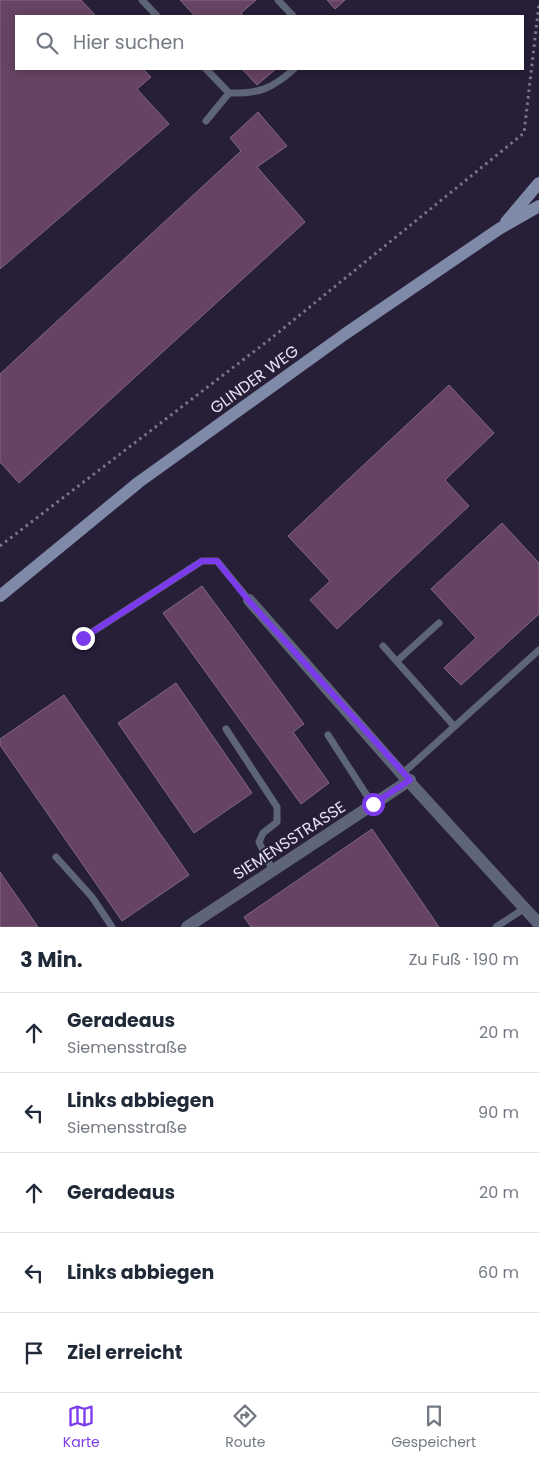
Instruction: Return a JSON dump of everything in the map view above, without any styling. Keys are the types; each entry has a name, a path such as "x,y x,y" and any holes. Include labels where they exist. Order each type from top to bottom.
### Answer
{"main road":[{"path":"499,229 539,183"},
{"name":"GLINDER WEG","path":"0,596 139,482 345,334 499,229 539,206"}],"street":[{"path":"248,600 539,924"},
{"name":"SIEMENSSTRASSE","path":"187,927 373,804 406,777"}],"lane":[{"path":"142,0 156,15"},
{"path":"278,0 292,15"},
{"path":"207,70 229,94 252,94 278,83 293,70"},
{"path":"206,121 229,94"},
{"path":"83,638 202,561 217,561 248,600"},
{"path":"397,661 439,623"},
{"path":"383,646 454,726"},
{"path":"406,777 454,726 539,650"},
{"path":"226,729 277,807 277,822 263,833 259,842 272,871"},
{"path":"328,735 373,804"},
{"path":"56,858 92,897 112,927"},
{"path":"496,927 525,908"}],"path":[{"path":"0,546 269,340 524,133 539,4"}],"building":[{"path":"0,0 81,0 95,15 15,15 15,70 144,70 151,77 137,89 169,124 0,269"},
{"path":"180,0 256,0 241,13 243,15 194,15"},
{"path":"327,0 345,0 335,9"},
{"path":"243,70 275,70 257,85"},
{"path":"258,112 287,146 257,167 305,222 19,483 0,462 0,374 241,151 230,138"},
{"path":"449,385 494,433 445,480 469,506 337,629 310,600 330,581 288,536"},
{"path":"502,523 539,563 539,614 461,685 444,668 476,638 431,589"},
{"path":"202,586 304,724 293,732 329,783 301,804 163,613"},
{"path":"176,683 252,793 194,833 118,723"},
{"path":"64,695 189,875 122,921 0,745 0,739"},
{"path":"372,829 439,927 251,927 244,917"},
{"path":"0,872 38,927 0,927"}],"route":[{"path":"83,638 202,561 217,561 248,600 402,774 410,780 373,804"}]}
